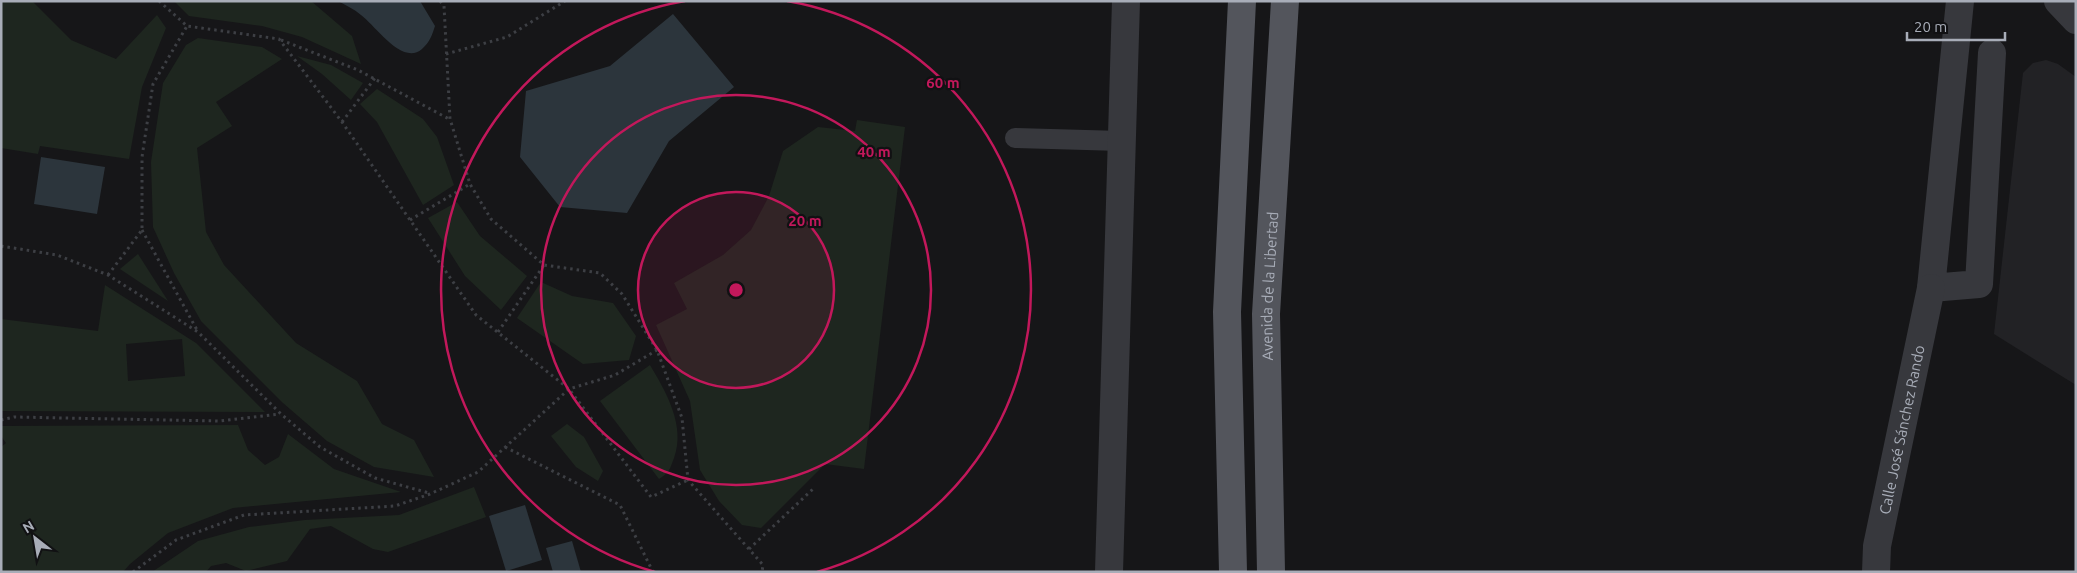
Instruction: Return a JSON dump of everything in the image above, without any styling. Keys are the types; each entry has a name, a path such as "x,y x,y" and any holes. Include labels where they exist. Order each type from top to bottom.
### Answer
{"main road":[{"path":"1233,572 1227,312 1242,1"},
{"name":"Avenida de la Libertad","path":"1271,572 1266,314 1285,1"}],"street":[{"path":"1109,572 1126,1"},
{"name":"Calle José Sánchez Rando","path":"1876,572 1877,546 1931,288 1960,1"},
{"path":"2058,1 2076,20"},
{"path":"1931,288 1979,284 1992,53"}],"lane":[{"path":"1015,138 1121,141"}],"path":[{"path":"159,1 187,26 279,39 358,70 450,119"},
{"path":"440,1 444,6 450,119 470,184 491,219 544,265 600,273 622,294 657,350 682,418 688,480 763,564 762,572"},
{"path":"446,54 508,37 565,1"},
{"path":"187,26 153,84 142,157 142,230 198,332"},
{"path":"279,39 342,122 476,315 569,389 651,497 688,480"},
{"path":"342,122 375,78"},
{"path":"410,220 470,184"},
{"path":"108,275 142,230"},
{"path":"1,246 56,255 108,275 198,332 281,414 320,447 375,478 430,494"},
{"path":"498,332 544,265"},
{"path":"133,572 176,540 244,515 395,506 430,494 478,472 569,389 615,375 657,350"},
{"path":"1,420 14,417 219,421 281,414"},
{"path":"505,448 620,504 653,572"},
{"path":"749,549 813,489"}],"shaded area":[{"path":"1,1 32,1 71,40 116,59 157,15 166,28 142,87 129,159 40,146 38,154 1,148"},
{"path":"174,1 311,1 352,36 361,64 302,37 262,26 189,16"},
{"path":"338,1 420,1 435,26 429,41 422,49 414,53 406,52 398,49 358,13"},
{"path":"673,14 734,87 669,141 627,213 560,207 520,157 526,91 610,66"},
{"path":"198,38 262,47 282,59 216,102 232,126 197,148 206,232 224,265 296,343 357,381 382,424 414,440 434,477 374,467 327,441 283,403 201,321 174,273 153,227 151,162 163,83 186,45"},
{"path":"297,56 331,65 363,83 351,100 322,74"},
{"path":"2046,60 2058,64 2076,77 2076,385 1994,334 2023,73 2033,63"},
{"path":"377,89 423,119 437,137 454,185 423,205 377,122 360,104"},
{"path":"857,120 905,127 864,469 825,464 761,528 742,525 719,501 700,470 690,401 656,325 687,309 674,283 723,255 751,230 769,196 783,151 818,127 855,131"},
{"path":"41,157 105,167 97,214 34,204"},
{"path":"457,202 480,236 527,276 501,310 465,276 428,218"},
{"path":"138,254 168,301 120,269"},
{"path":"541,282 572,296 613,303 636,336 629,360 583,364 517,318"},
{"path":"105,285 196,343 265,412 1,411 1,319 98,331","holes":["182,339 185,376 128,381 126,344"]},
{"path":"650,365 668,398 678,434 674,458 667,473 659,479 600,401"},
{"path":"567,424 584,437 603,471 598,481 576,467 551,436"},
{"path":"238,425 248,450 265,465 279,457 288,434 334,469 401,492 233,508 168,533 123,572 1,572 1,447 6,443 1,436 1,426"},
{"path":"474,487 486,517 388,552 373,549 331,526 310,529 287,561 246,571 226,563 211,566 206,572 152,572 198,541 249,527 305,520 399,515"},
{"path":"525,505 542,560 506,571 489,516"},
{"path":"572,541 581,572 553,572 546,548"}]}
